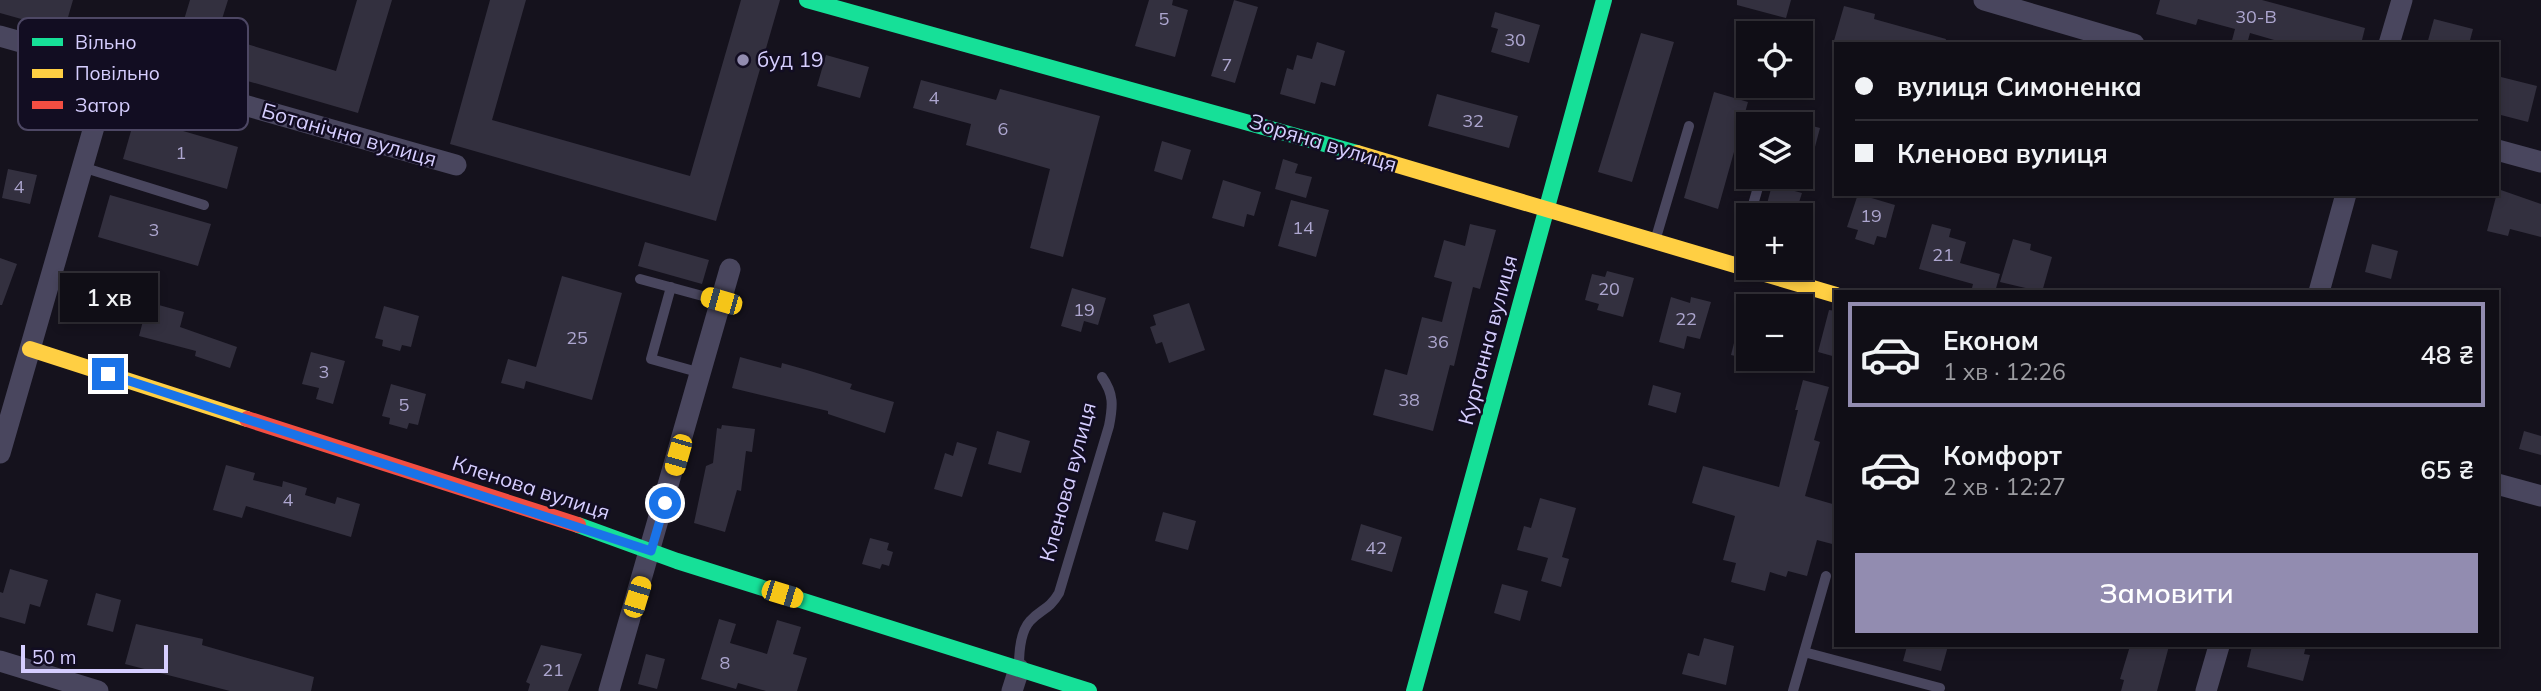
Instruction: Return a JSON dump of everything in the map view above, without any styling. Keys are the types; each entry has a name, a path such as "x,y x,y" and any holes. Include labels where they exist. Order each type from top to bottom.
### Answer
{"street":[{"name":"Зоряна вулиця","path":"807,0 1241,119 1736,265"},
{"name":"Курганна вулиця","path":"1414,691 1604,0"},
{"path":"1984,0 2127,42"},
{"path":"2390,42 2402,0"},
{"name":"Ботанічна вулиця","path":"0,36 18,41"},
{"name":"Ботанічна вулиця","path":"248,107 456,165"},
{"path":"0,453 93,130"},
{"path":"2499,151 2541,162"},
{"path":"2320,290 2345,196"},
{"path":"609,691 730,269"},
{"name":"Зоряна вулиця","path":"1786,280 1834,294"},
{"name":"Кленова вулиця","path":"30,349 1089,691"},
{"path":"2499,485 2541,496"},
{"path":"2206,691 2219,647"},
{"path":"0,661 98,691"},
{"path":"1012,691 1019,669"}],"lane":[{"path":"1655,242 1689,126"},
{"path":"82,167 204,205"},
{"path":"640,278 721,301"},
{"path":"671,287 652,359 701,373"},
{"name":"Кленова вулиця","path":"1019,669 1019,648 1029,622 1049,609 1059,593 1109,426 1113,406 1111,390 1102,377"},
{"path":"1793,691 1826,576"},
{"path":"1804,652 1940,688"}],"building":[{"path":"0,0 73,0 68,18 18,18 0,13"},
{"path":"190,0 228,0 222,18 185,18"},
{"path":"357,0 392,0 358,113 248,81 248,44 336,71"},
{"name":"буд 19","path":"490,0 526,0 492,120 690,176 741,0 780,0 716,221 450,144"},
{"path":"1149,0 1173,0 1172,5 1188,10 1175,57 1135,46"},
{"path":"1234,0 1258,7 1235,83 1211,76"},
{"path":"1737,0 1791,0 1786,18 1737,5"},
{"path":"2160,0 2262,0 2365,28 2362,42 2281,42 2250,33 2248,42 2232,42 2235,29 2198,19 2196,25 2156,14"},
{"path":"1844,6 1875,14 1874,19 1946,39 1945,42 1833,44"},
{"path":"1495,12 1540,25 1529,63 1491,52 1498,29 1491,27"},
{"path":"2434,19 2473,29 2470,42 2428,42"},
{"path":"1641,33 1674,42 1632,182 1598,172"},
{"path":"1317,42 1345,51 1335,86 1321,82 1315,104 1280,94 1287,68 1293,70 1297,55 1312,59"},
{"path":"826,55 869,67 860,98 817,86"},
{"path":"2499,76 2537,86 2528,122 2499,115"},
{"path":"921,80 996,100 1000,89 1100,116 1063,257 1030,248 1050,169 966,145 971,124 913,108"},
{"path":"1714,92 1748,102 1745,112 1736,112 1736,145 1718,209 1684,198"},
{"path":"1437,94 1518,116 1509,148 1428,126"},
{"path":"1813,126 1820,128 1813,154"},
{"path":"131,130 180,130 238,147 227,189 123,159"},
{"path":"1162,141 1191,150 1182,180 1154,171"},
{"path":"1283,159 1298,164 1295,173 1312,177 1306,198 1275,189"},
{"path":"8,169 37,175 30,204 2,198"},
{"path":"1223,180 1261,192 1254,216 1247,214 1244,227 1212,218"},
{"path":"1771,189 1802,193 1799,203 1767,203"},
{"path":"2499,189 2541,204 2541,237 2510,229 2508,236 2487,231"},
{"path":"110,195 211,224 198,266 98,237"},
{"path":"1857,196 1895,205 1886,238 1877,236 1874,245 1855,239 1858,230 1847,227"},
{"path":"1291,200 1329,210 1316,257 1278,246"},
{"path":"1470,224 1496,230 1480,289 1473,287 1454,366 1450,365 1433,431 1373,415 1385,369 1407,375 1422,317 1442,322 1452,282 1434,277 1444,240 1465,246"},
{"path":"1932,224 1951,229 1949,237 1966,242 1960,263 2000,274 1996,290 1972,290 1973,284 1919,269"},
{"path":"2013,239 2031,244 2030,250 2052,257 2043,290 2000,282"},
{"path":"645,242 709,260 702,284 638,266"},
{"path":"2372,244 2398,251 2391,279 2365,272"},
{"path":"0,258 17,264 2,305 0,305"},
{"path":"1607,271 1634,278 1623,317 1597,310 1599,304 1585,300 1592,274 1605,277"},
{"path":"562,276 622,293 592,400 526,381 524,389 501,383 508,359 536,367"},
{"path":"97,278 122,284 111,324 80,315 87,289 93,291"},
{"path":"1072,288 1106,298 1098,325 1084,321 1081,332 1061,326"},
{"path":"1671,297 1690,303 1691,297 1711,302 1700,339 1687,336 1684,349 1659,342"},
{"path":"148,302 184,312 180,327 237,347 230,368 195,356 196,351 139,336"},
{"path":"1189,303 1205,350 1169,363 1162,342 1156,344 1150,327 1156,325 1153,315"},
{"path":"384,306 419,316 411,347 402,345 400,351 382,346 383,340 375,338"},
{"path":"1829,310 1834,311 1834,356 1818,352"},
{"path":"1736,335 1736,356 1731,355"},
{"path":"311,352 345,361 333,404 316,399 319,388 302,384"},
{"path":"740,357 781,368 782,363 807,370 852,384 850,389 894,402 885,433 828,414 828,411 732,388"},
{"path":"1803,380 1829,387 1814,440 1820,442 1805,496 1834,504 1834,544 1817,540 1807,576 1788,571 1786,577 1770,572 1765,591 1731,582 1736,563 1723,560 1735,516 1692,503 1703,466 1779,487 1798,410 1795,410"},
{"path":"391,384 426,394 418,425 409,423 407,429 389,424 390,418 382,416"},
{"path":"1653,385 1681,393 1676,413 1648,405"},
{"path":"722,425 755,429 752,452 746,451 741,491 737,490 725,532 694,523 706,466 713,463 717,428 721,429"},
{"path":"997,431 1030,441 1021,473 988,464"},
{"path":"2524,431 2541,436 2541,455 2519,449"},
{"path":"957,442 977,448 962,497 934,489 945,453 953,456"},
{"path":"226,465 255,473 253,480 282,487 283,481 307,488 305,495 335,504 337,497 360,504 351,537 246,506 242,518 213,510"},
{"path":"1540,498 1576,508 1562,557 1569,559 1561,587 1541,581 1548,558 1517,550 1524,526 1531,528"},
{"path":"1163,512 1196,521 1188,550 1155,541"},
{"path":"1361,524 1402,537 1392,572 1351,560"},
{"path":"870,538 889,543 887,550 893,552 889,566 882,564 880,569 862,564"},
{"path":"10,569 48,580 40,607 30,604 25,624 0,617 0,592 3,593"},
{"path":"1502,584 1528,591 1520,621 1494,613"},
{"path":"96,593 121,600 113,632 87,625"},
{"path":"719,619 736,624 730,643 767,654 777,620 801,627 793,654 807,658 797,691 766,691 738,683 736,689 701,679"},
{"path":"136,624 203,639 202,645 314,677 311,691 230,691 125,664"},
{"path":"1704,638 1734,646 1726,685 1682,674 1688,653 1699,656"},
{"path":"541,645 582,654 568,691 528,691 530,684 526,682"},
{"path":"1907,647 1948,647 1941,671 1903,661"},
{"path":"2130,647 2169,647 2157,691 2121,691 2124,680 2120,679"},
{"path":"2252,647 2306,647 2304,654 2310,655 2303,681 2247,667"},
{"path":"646,654 665,659 657,689 638,684"}],"traffic: fast":[{"path":"807,0 1357,153"},
{"path":"1414,691 1604,0"},
{"path":"578,525 677,561 1089,691"}],"traffic: slow":[{"path":"1357,153 1834,294"},
{"path":"30,349 247,419"}],"traffic: jam":[{"path":"247,419 578,525"}],"place":[{"name":"буд 19","path":"743,60"}],"route":[{"path":"108,374 606,534 651,551 665,503"}]}
